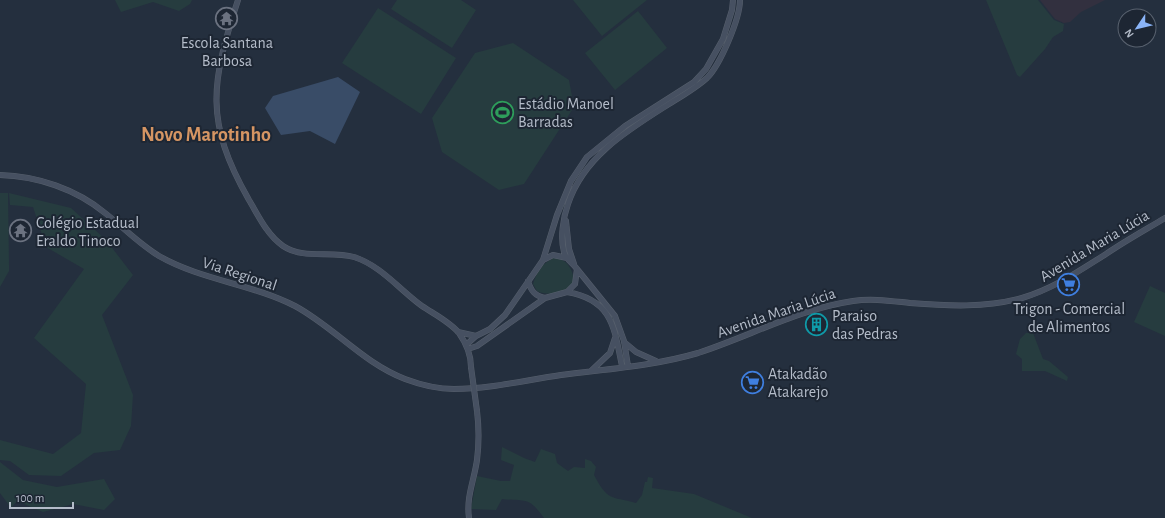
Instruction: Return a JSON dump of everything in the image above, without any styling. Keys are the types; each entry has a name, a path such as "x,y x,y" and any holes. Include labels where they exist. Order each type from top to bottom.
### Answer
{"main road":[{"path":"238,0 218,73 216,92 217,118 220,137 227,157 237,178 266,227 279,243 292,250 302,253 344,255 365,262 458,332 467,347 471,360 477,411 478,445 475,470 467,502 469,518"},
{"path":"467,347 476,336 490,329 505,315 543,260 557,214 578,168 587,157 607,139 695,81 711,62 723,39 732,10 733,0"},
{"path":"566,258 563,243 563,224 566,210 582,175 601,152 641,121 708,77 729,39 738,15 740,0"},
{"name":"Via Regional","path":"0,175 36,180 84,198 103,211 139,242 157,254 189,270 260,291 291,304 303,311 367,359 395,375 423,385 435,387 473,388"},
{"path":"566,210 569,249 576,267 575,284 567,292"},
{"name":"Avenida Maria Lúcia","path":"473,388 628,366 698,353 806,313 844,302 873,300 974,306 1022,298 1044,290 1066,278 1165,218"},
{"path":"543,260 553,255 566,258 576,267 612,311 624,341 628,366"},
{"path":"528,281 533,292 536,295 545,298"},
{"path":"467,347 477,346 545,298 567,292 586,296 603,308 610,318 622,366"},
{"path":"458,332 476,336"},
{"path":"591,371 610,353 615,335"},
{"path":"624,341 636,352 657,361"},
{"path":"471,360 477,346"}],"shaded area":[{"path":"1040,0 1105,0 1081,12 1070,22 1064,23 1055,19"}],"green space":[{"path":"115,0 192,0 190,4 179,11 153,2 121,12"},
{"path":"397,0 461,0 476,10 452,48 391,9"},
{"path":"573,0 647,0 602,36"},
{"path":"986,0 1038,0 1054,20 1064,24 1063,31 1053,37 1045,49 1020,77 1017,75"},
{"path":"378,8 456,58 421,114 342,63"},
{"path":"638,11 667,48 615,90 585,53"},
{"name":"Estádio Manoel Barradas","path":"513,43 569,80 574,107 524,184 499,190 442,152 432,118 475,53"},
{"path":"0,193 8,193 9,271 0,287"},
{"path":"9,193 71,208 106,240 133,275 102,315 133,395 131,426 120,450 94,453 61,476 29,475 10,461 0,460 0,440 53,454 81,433 86,384 34,338 84,269 46,247 33,207 10,205"},
{"path":"554,258 562,260 568,265 572,272 574,281 567,288 557,293 547,294 537,291 533,284 540,268"},
{"path":"1150,286 1165,293 1165,336 1134,322"},
{"path":"1026,333 1033,333 1043,359 1049,361 1068,377 1067,381 1045,371 1022,371 1022,359 1016,354 1020,339"},
{"path":"502,447 535,462 541,449 555,454 557,463 568,471 574,467 585,468 585,459 591,461 596,467 594,475 599,483 610,496 615,498 636,503 642,495 645,482 647,482 648,477 653,478 652,488 694,494 752,518 544,518 534,506 526,501 502,499 496,510 471,509 477,476 501,481 510,481 514,465 501,460"},
{"path":"0,462 23,480 57,487 104,479 115,499 104,510 73,504 43,512 17,501 11,508 0,493"}],"water":[{"path":"338,77 360,92 335,144 310,131 281,135 265,108 273,96"}],"place":[{"name":"Escola Santana Barbosa","path":"227,18"},
{"name":"Estádio Manoel Barradas","path":"503,112"},
{"name":"Colégio Estadual Eraldo Tinoco","path":"21,231"},
{"name":"Trigon - Comercial de Alimentos","path":"1069,285"},
{"name":"Paraiso das Pedras","path":"816,324"},
{"name":"Atakadão Atakarejo","path":"753,382"}],"district":[{"name":"Novo Marotinho","path":"206,134"}]}
